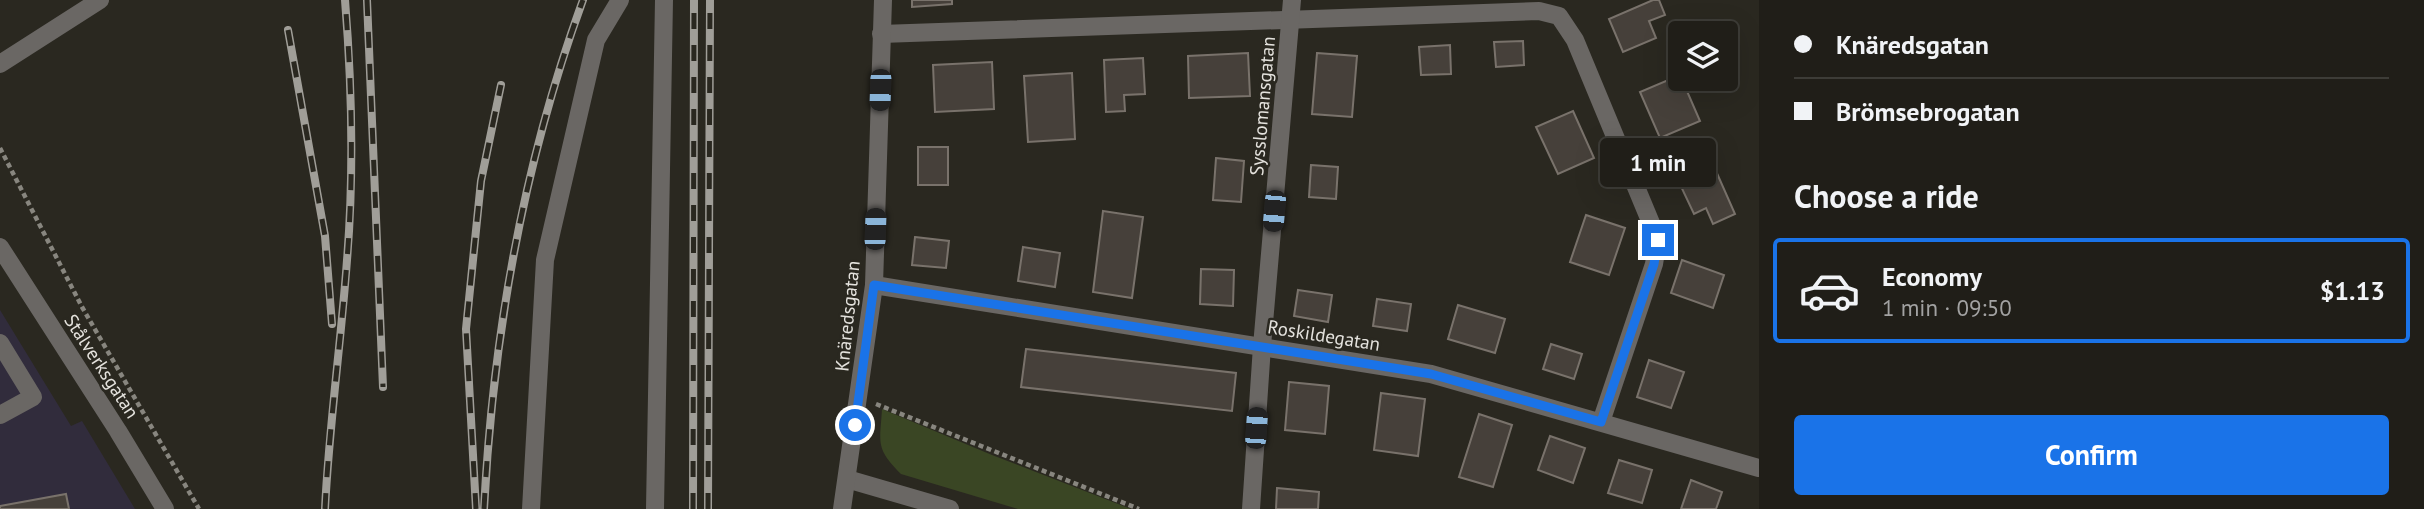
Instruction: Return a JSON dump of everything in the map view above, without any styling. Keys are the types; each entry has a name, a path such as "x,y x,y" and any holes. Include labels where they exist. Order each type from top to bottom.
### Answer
{"street":[{"path":"0,64 100,0"},
{"path":"531,509 545,260 596,40 620,0"},
{"path":"655,509 664,0"},
{"name":"Knäredsgatan","path":"842,509 874,285 883,0"},
{"name":"Sysslomansgatan","path":"1251,509 1262,346 1292,0"},
{"path":"881,34 1539,11 1559,16 1575,40 1658,240 1654,264 1601,422"},
{"name":"Stålverksgatan","path":"0,247 165,509"},
{"name":"Roskildegatan","path":"874,285 1431,374 1759,468"},
{"path":"0,343 33,397 0,415"},
{"path":"847,479 950,509"}],"path":[{"path":"0,148 82,307 199,509"},
{"path":"859,397 1139,509"}],"shaded area":[{"path":"0,310 71,426 82,421 135,509 0,509"}],"green space":[{"path":"882,409 1131,509 1018,509 901,474 883,451 880,430"}],"building":[{"path":"912,0 952,0 952,4 912,7"},
{"path":"1653,0 1659,0 1665,15 1649,21 1656,38 1623,52 1609,19"},
{"path":"1523,41 1524,65 1496,67 1494,42"},
{"path":"1450,45 1451,74 1421,75 1419,47"},
{"path":"1248,53 1250,96 1189,98 1188,56"},
{"path":"1317,53 1357,56 1352,117 1312,114"},
{"path":"1143,58 1145,94 1124,95 1125,111 1106,112 1104,60"},
{"path":"992,62 994,109 935,112 933,65"},
{"path":"1072,73 1075,139 1028,142 1024,76"},
{"path":"1668,80 1668,91 1687,91 1700,121 1660,138 1640,92"},
{"path":"1573,111 1594,158 1558,174 1536,127"},
{"path":"918,147 948,147 948,185 918,185"},
{"path":"1216,158 1244,161 1241,202 1213,200"},
{"path":"1712,162 1735,214 1713,224 1706,208 1694,214 1677,178"},
{"path":"1311,165 1338,167 1336,199 1309,197"},
{"path":"1103,211 1143,217 1132,298 1093,292"},
{"path":"1586,215 1625,228 1609,275 1570,262"},
{"path":"915,237 949,241 946,268 912,265"},
{"path":"1023,247 1060,253 1055,287 1018,281"},
{"path":"1682,260 1724,275 1713,308 1671,293"},
{"path":"1201,269 1234,270 1233,306 1200,304"},
{"path":"1298,290 1332,295 1328,322 1294,316"},
{"path":"1377,299 1411,304 1407,331 1373,326"},
{"path":"1458,305 1505,319 1495,353 1448,339"},
{"path":"1551,344 1582,354 1574,379 1543,369"},
{"path":"1026,349 1236,373 1232,411 1021,387"},
{"path":"1649,360 1684,372 1671,408 1637,397"},
{"path":"1289,382 1329,386 1325,434 1285,430"},
{"path":"1381,393 1425,399 1418,456 1374,450"},
{"path":"1479,414 1512,425 1493,487 1459,477"},
{"path":"1550,436 1585,448 1573,483 1538,470"},
{"path":"1619,460 1652,470 1642,503 1608,493"},
{"path":"1691,480 1722,492 1716,509 1681,509"},
{"path":"1277,488 1319,492 1318,509 1276,509"},
{"path":"66,494 69,509 0,509 0,506"}],"railway":[{"path":"325,509 351,195 351,97 345,0"},
{"path":"367,0 383,387"},
{"path":"484,509 495,379 514,251 543,124 583,0"},
{"path":"693,509 694,0"},
{"path":"708,509 710,0"},
{"path":"288,30 325,236 332,324"},
{"path":"476,509 466,329 481,181 501,85"}],"route":[{"path":"855,425 874,285 1431,374 1601,422 1654,264 1658,240"}]}
